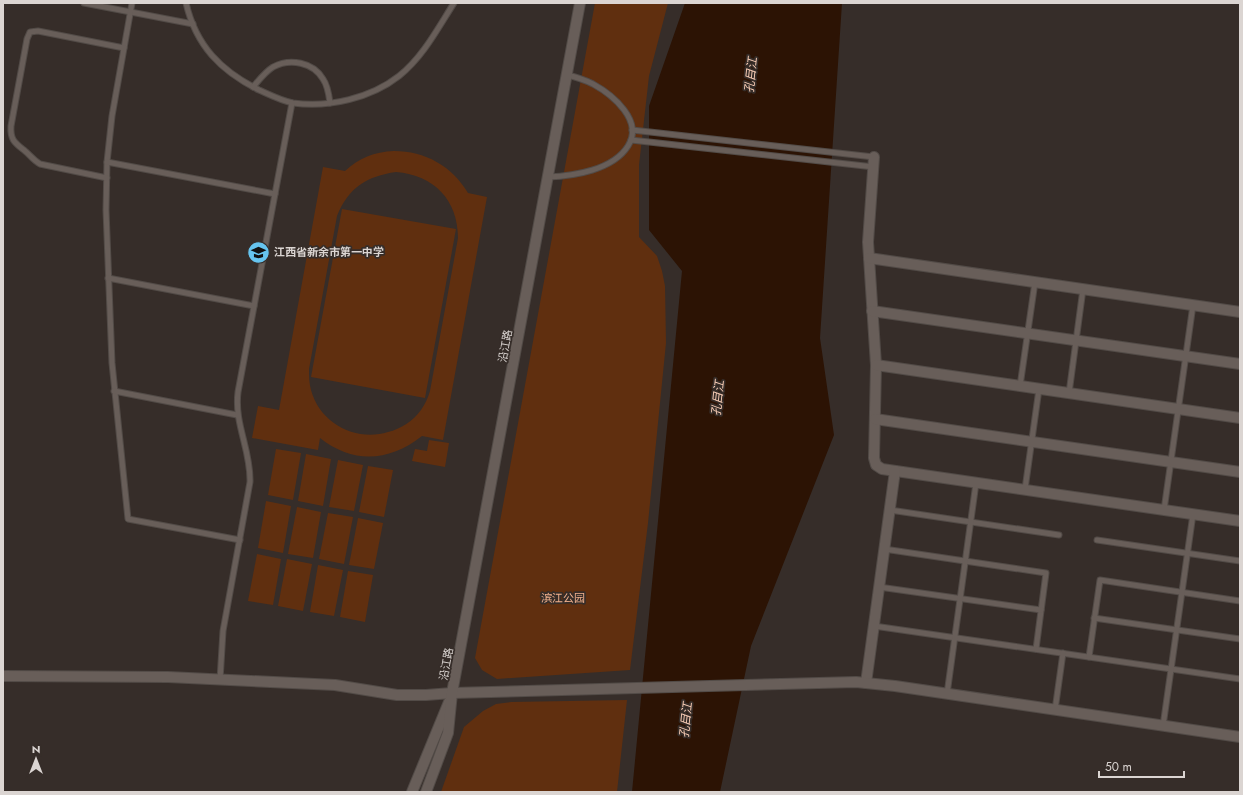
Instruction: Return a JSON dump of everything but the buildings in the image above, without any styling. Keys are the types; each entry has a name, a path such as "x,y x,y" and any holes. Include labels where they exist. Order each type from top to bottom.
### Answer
{"street":[{"name":"沿江路","path":"426,792 448,733 452,693 580,3"},
{"path":"874,162 868,258 876,365 874,458 876,465 882,469 1240,521"},
{"path":"868,258 1240,312"},
{"path":"872,311 1240,364"},
{"path":"876,365 1240,418"},
{"path":"875,419 1240,472"},
{"path":"866,683 895,471"},
{"path":"3,676 168,677 335,685 397,695 608,688 866,683 1240,737"},
{"name":"沿江路","path":"412,792 452,693"}],"lane":[{"path":"84,3 193,24"},
{"path":"132,3 112,116 107,162 108,278 111,349 128,519 240,540"},
{"path":"186,3 200,39 217,62 228,72 253,87 279,99 292,103 311,104 330,103 366,94 384,86 400,75 413,63 454,3"},
{"path":"107,178 40,164 31,158 13,141 11,126 27,39 30,32 38,32 124,48"},
{"path":"253,87 262,76 272,68 284,63 299,63 313,69 319,74 326,85 330,103"},
{"path":"548,177 574,175 598,168 619,155 628,147 631,140 632,125 627,114 612,97 592,83 567,75"},
{"path":"220,680 223,631 249,490 250,474 248,457 237,415 238,392 292,103"},
{"path":"632,130 852,154 874,162"},
{"path":"631,140 851,164 874,162"},
{"path":"107,162 275,194"},
{"path":"108,278 254,306"},
{"path":"1020,386 1035,282"},
{"path":"1069,393 1083,289"},
{"path":"1164,510 1193,305"},
{"path":"1025,490 1039,389"},
{"path":"114,391 237,415"},
{"path":"947,694 976,482"},
{"path":"890,510 1059,535"},
{"path":"1163,726 1193,514"},
{"path":"1097,540 1240,561"},
{"path":"884,549 1046,573 1036,649"},
{"path":"1089,657 1100,580 1240,601"},
{"path":"879,587 1041,610"},
{"path":"1094,618 1240,639"},
{"path":"874,626 1240,678"},
{"path":"1055,710 1063,653"}],"green space":[{"name":"滨江公园","path":"595,3 668,3 649,76 639,165 639,237 657,256 662,271 665,286 666,343 648,523 630,670 497,679 482,670 475,658"},
{"path":"387,152 405,152 427,157 446,168 454,175 468,193 487,197 443,440 422,436 397,451 384,455 358,456 345,452 320,438 318,450 252,438 258,406 279,410 323,167 345,171 367,156","holes":["396,172 422,178 441,192 454,212 457,224 458,238 430,391 418,414 402,427 393,431 376,434 352,432 341,428 322,412 316,402 309,382 309,369 337,216 347,198 367,180"]},
{"path":"342,209 456,229 425,398 311,377"},
{"path":"429,440 449,443 445,467 412,461 415,449 427,451"},
{"path":"276,449 301,453 293,500 268,495"},
{"path":"306,454 331,459 323,506 298,501"},
{"path":"338,460 363,465 354,511 329,507"},
{"path":"368,466 393,470 384,517 359,512"},
{"path":"266,501 291,506 283,553 258,548"},
{"path":"297,507 321,512 313,558 288,554"},
{"path":"328,513 353,517 344,564 319,559"},
{"path":"358,518 383,523 374,569 349,565"},
{"path":"257,554 281,559 273,605 248,601"},
{"path":"287,559 312,564 303,611 278,606"},
{"path":"318,565 343,570 334,616 310,612"},
{"path":"348,571 373,575 365,622 340,617"},
{"path":"627,700 617,792 441,792 464,727 483,711 496,704 511,702"}],"water":[{"name":"孔目江","path":"685,3 842,3 820,338 834,435 751,646 720,792 632,792 682,271 649,230 649,106"}],"place":[{"name":"江西省新余市第一中学","path":"258,252"}]}
